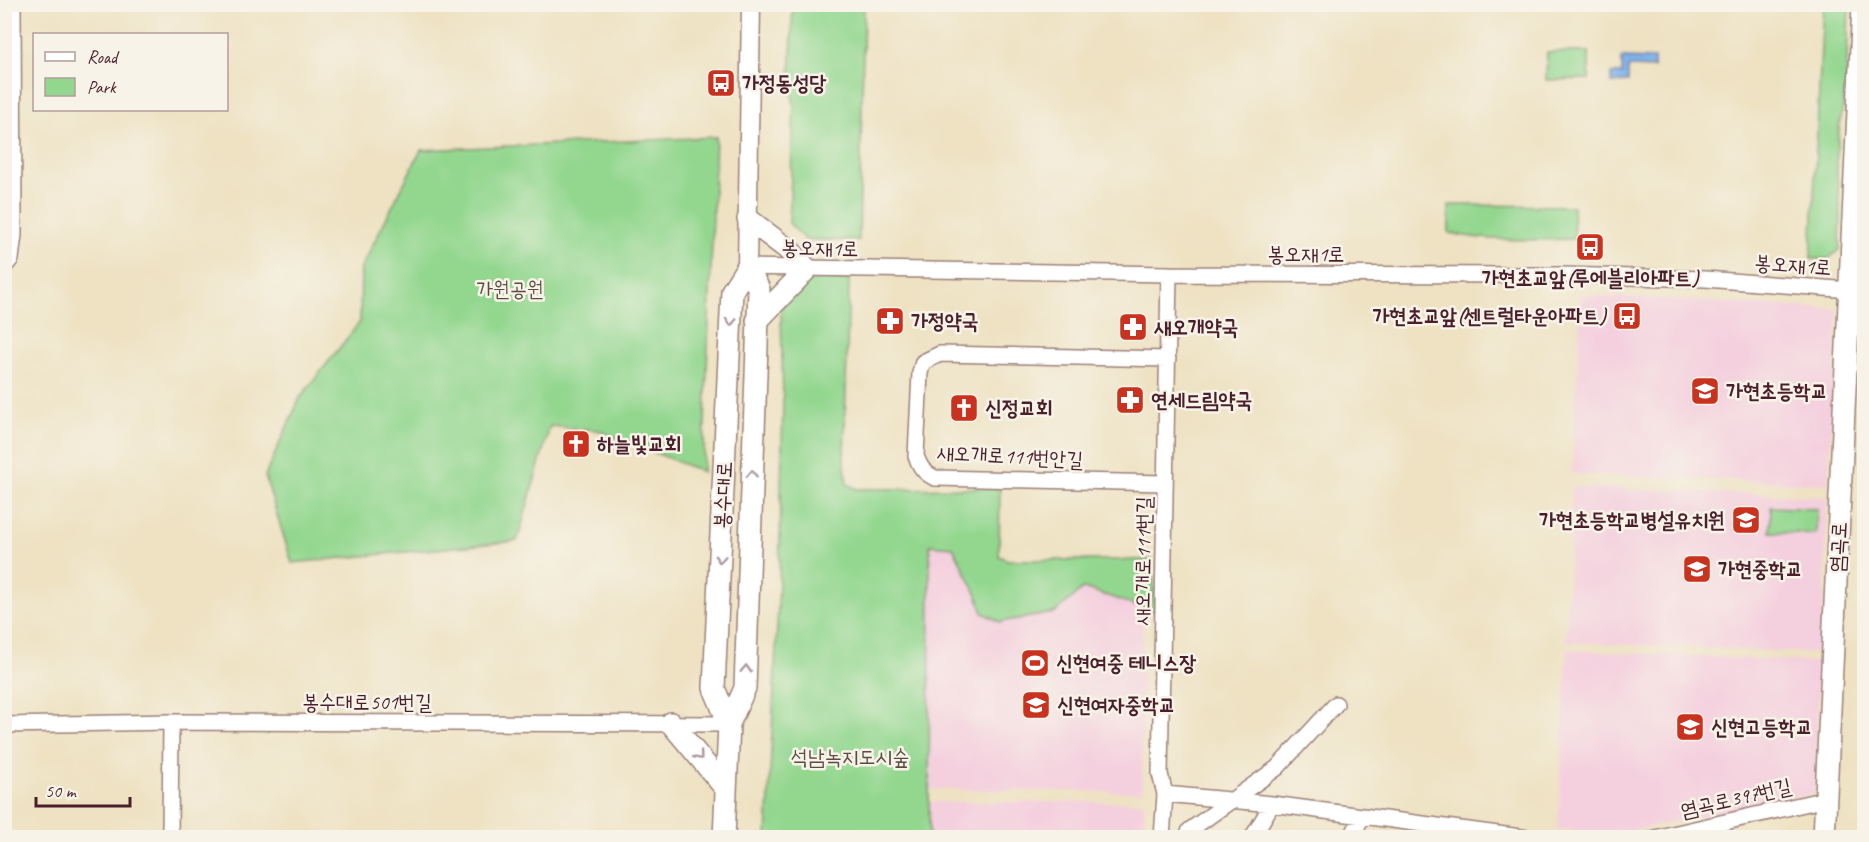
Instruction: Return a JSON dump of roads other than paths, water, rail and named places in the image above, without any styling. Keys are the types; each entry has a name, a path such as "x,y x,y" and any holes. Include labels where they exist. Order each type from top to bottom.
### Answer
{"main road":[{"name":"염곡로","path":"1824,837 1857,290 1863,4"},
{"path":"748,219 790,251 807,269 757,321"},
{"name":"봉수대로","path":"724,837 729,724 745,688 759,289 747,267 732,291 714,688 729,724"},
{"path":"671,723 726,789"}],"street":[{"path":"4,267 11,259 14,234 13,4"},
{"name":"봉수대로","path":"747,267 751,4"},
{"name":"봉오재1로","path":"747,267 1169,274 1643,277 1857,290"},
{"name":"새오개로111번길","path":"1162,837 1165,794 1160,774 1169,274"},
{"name":"새오개로111번안길","path":"1165,483 935,478 920,468 916,456 920,372 923,362 933,356 940,354 1168,359"},
{"path":"1187,837 1190,830 1277,768 1336,704"},
{"path":"170,837 171,722"},
{"name":"봉수대로501번길","path":"4,725 171,722 729,724"},
{"path":"1165,794 1272,804 1500,836 1528,837"},
{"name":"염곡로397번길","path":"1655,837 1826,799"},
{"path":"1252,837 1272,804"},
{"path":"1351,837 1362,817"}],"water":[{"path":"1622,58 1654,59 1654,68 1628,67 1628,82 1611,83 1611,74 1622,74"}],"place":[{"name":"가정동성당","path":"721,83"},
{"name":"가현초교앞(루에블리아파트)","path":"1590,247"},
{"name":"가현초교앞(센트럴타운아파트)","path":"1627,316"},
{"name":"가정약국","path":"890,321"},
{"name":"새오개약국","path":"1133,327"},
{"name":"가현초등학교","path":"1705,391"},
{"name":"연세드림약국","path":"1130,400"},
{"name":"신정교회","path":"964,408"},
{"name":"하늘빛교회","path":"576,444"},
{"name":"가현초등학교병설유치원","path":"1746,520"},
{"name":"가현중학교","path":"1697,569"},
{"name":"신현여중 테니스장","path":"1035,663"},
{"name":"신현여자중학교","path":"1036,705"},
{"name":"신현고등학교","path":"1690,727"}],"park label":[{"name":"가원공원","path":"510,289"},
{"name":"석남녹지도시숲","path":"850,757"}]}
